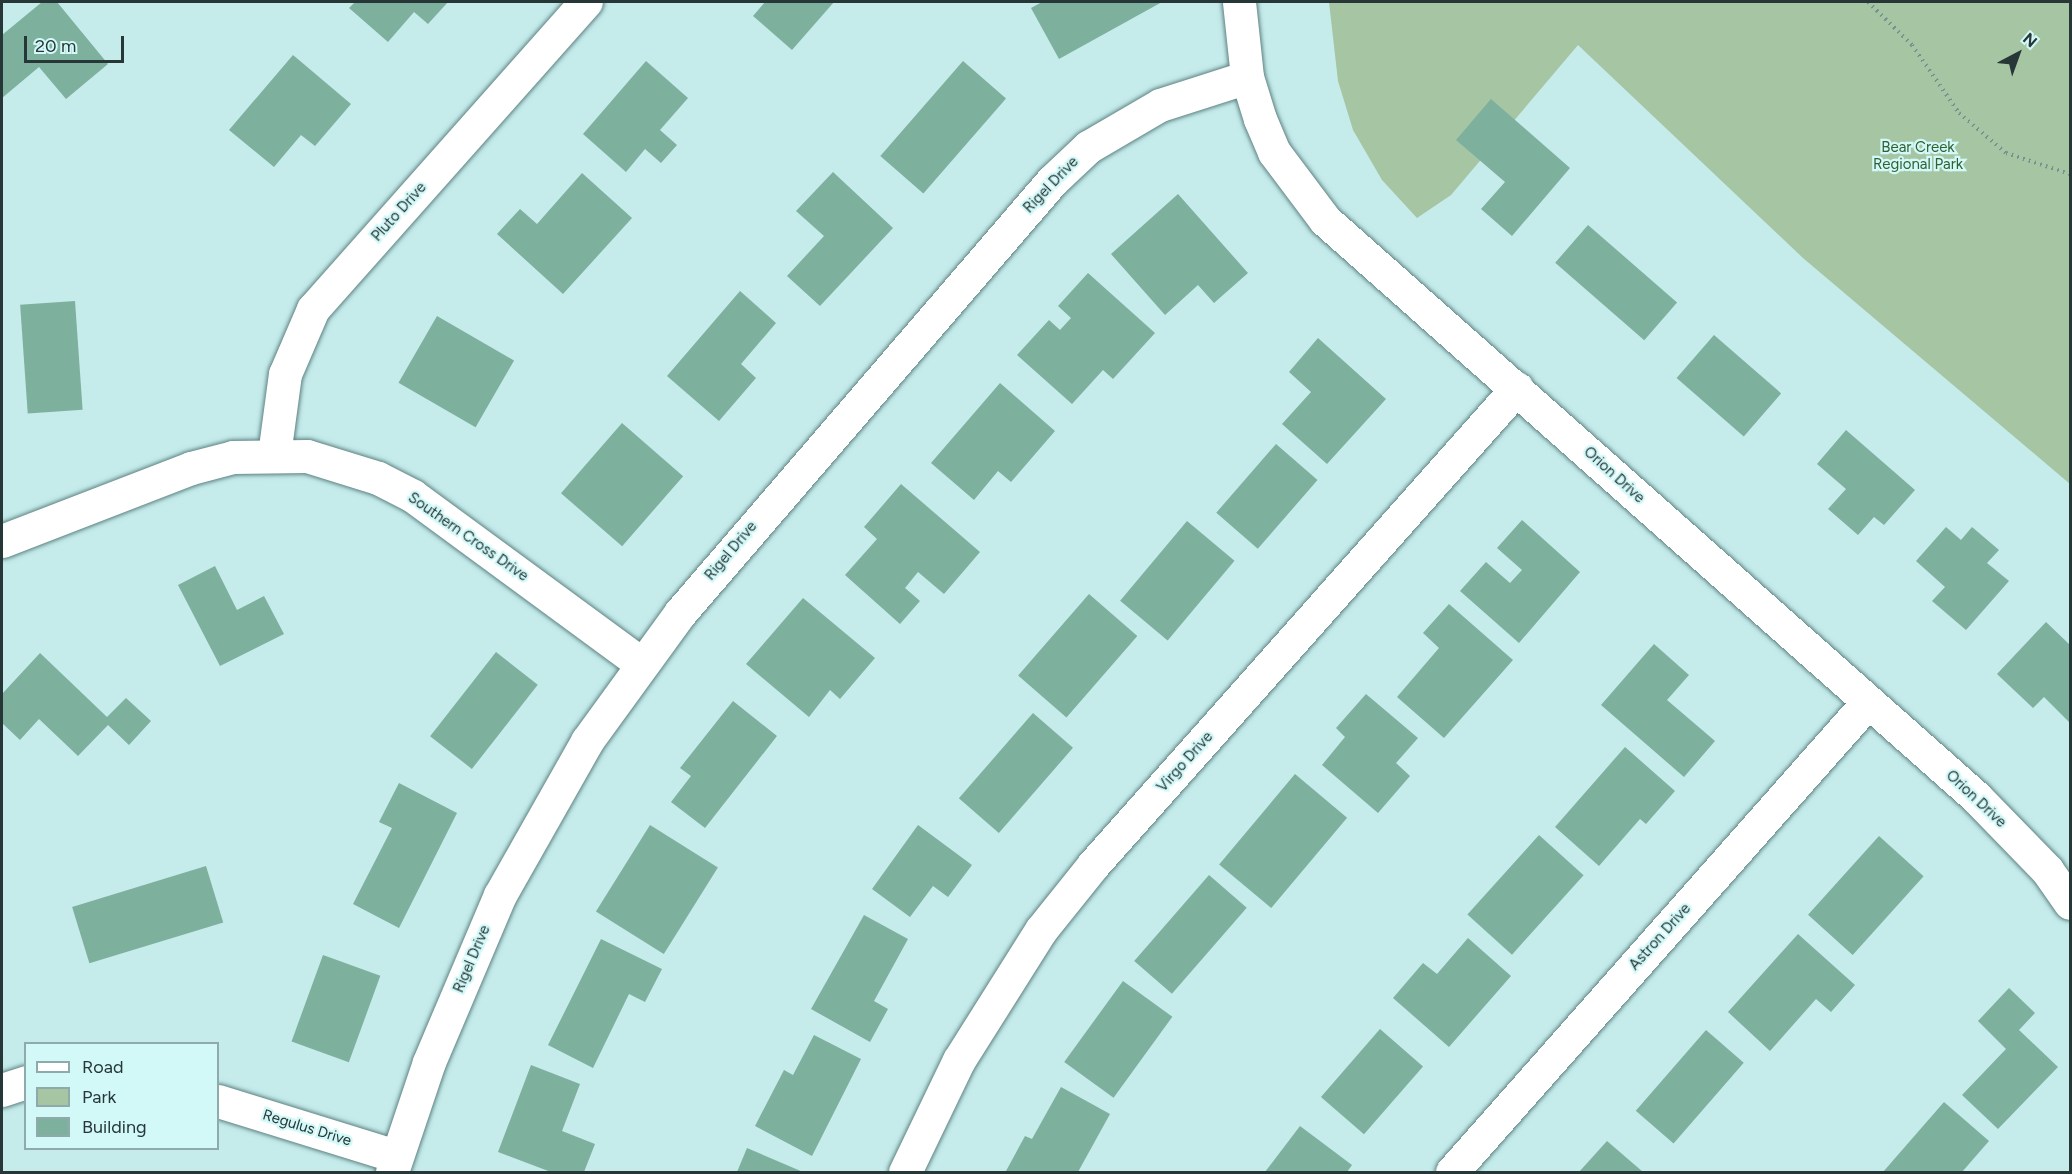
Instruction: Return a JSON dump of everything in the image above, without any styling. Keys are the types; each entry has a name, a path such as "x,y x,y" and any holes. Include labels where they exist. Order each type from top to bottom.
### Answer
{"street":[{"name":"Pluto Drive","path":"274,455 285,374 313,309 586,2"},
{"name":"Orion Drive","path":"1239,2 1247,77 1274,152 1325,220 1977,797 2070,903"},
{"name":"Rigel Drive","path":"394,1164 500,895 587,741 642,664 718,565 1052,181 1088,147 1160,105 1247,77"},
{"name":"Virgo Drive","path":"905,1173 959,1060 1041,930 1093,865 1517,388"},
{"name":"Southern Cross Drive","path":"2,541 191,468 232,457 274,455 340,464 413,496 642,664"},
{"name":"Astron Drive","path":"1452,1173 1868,702"},
{"path":"2,1090 24,1083"},
{"name":"Regulus Drive","path":"219,1101 394,1164"}],"path":[{"path":"1868,2 1912,45 1967,120 2006,153 2070,174"}],"green space":[{"name":"Bear Creek Regional Park","path":"1329,2 2070,2 2070,484 1803,258 1578,45 1451,195 1417,218 1382,180 1353,130 1338,81"}],"building":[{"path":"42,2 57,2 108,64 66,99 39,67 2,98 2,35"},
{"path":"355,2 448,2 428,24 414,12 388,42 349,8"},
{"path":"765,2 834,2 792,50 753,16"},
{"path":"1042,2 1162,2 1059,59 1031,8"},
{"path":"293,55 351,104 315,146 301,135 274,167 229,130"},
{"path":"646,61 688,98 660,130 677,145 661,163 645,149 626,172 583,134"},
{"path":"963,61 1006,98 923,193 880,156"},
{"path":"1491,99 1570,168 1512,236 1481,209 1505,182 1456,140"},
{"path":"833,172 893,228 820,306 787,276 824,236 796,211"},
{"path":"582,173 632,218 563,294 497,234 520,209 537,224"},
{"path":"1178,194 1248,273 1214,303 1198,285 1165,315 1111,254"},
{"path":"1588,225 1677,302 1644,340 1555,263"},
{"path":"1088,273 1155,333 1113,379 1103,370 1072,404 1017,355 1049,320 1060,330 1071,318 1058,306"},
{"path":"740,291 776,323 741,364 756,378 719,421 667,376"},
{"path":"75,301 83,410 28,414 20,305"},
{"path":"437,316 514,360 476,427 398,383"},
{"path":"1714,335 1781,393 1744,436 1677,378"},
{"path":"1318,338 1386,399 1327,464 1282,424 1311,392 1289,372"},
{"path":"1000,383 1055,431 1011,482 998,471 974,500 931,463"},
{"path":"622,423 683,476 622,546 561,493"},
{"path":"1846,430 1915,490 1884,525 1874,517 1858,535 1828,509 1846,489 1817,464"},
{"path":"1276,444 1318,480 1258,549 1216,513"},
{"path":"901,484 980,552 944,594 918,572 905,588 920,601 900,624 845,575 877,539 864,527"},
{"path":"1522,520 1580,572 1519,643 1460,591 1486,562 1510,583 1522,570 1497,548"},
{"path":"1187,521 1234,561 1168,641 1120,601"},
{"path":"1946,527 1961,540 1972,527 1999,550 1987,563 2009,581 1966,630 1932,601 1945,587 1916,561"},
{"path":"215,566 237,610 264,596 284,634 220,666 178,585"},
{"path":"1089,594 1137,636 1066,717 1018,676"},
{"path":"803,598 875,658 840,699 830,690 809,717 746,664"},
{"path":"1449,604 1513,660 1444,738 1397,697 1439,648 1423,633"},
{"path":"2046,622 2070,645 2070,723 2044,697 2033,708 1997,674"},
{"path":"1654,644 1689,675 1667,700 1715,741 1684,777 1601,705"},
{"path":"496,652 538,685 472,769 430,736"},
{"path":"40,653 107,717 126,698 151,721 129,745 108,725 78,756 39,719 20,740 2,723 2,694"},
{"path":"1366,694 1418,738 1396,763 1410,776 1378,813 1322,765 1345,737 1336,728"},
{"path":"733,701 777,736 705,828 671,802 691,776 680,768"},
{"path":"1033,713 1073,748 999,833 959,798"},
{"path":"1625,747 1675,791 1646,824 1640,819 1599,866 1555,827"},
{"path":"1295,774 1347,818 1271,908 1219,864"},
{"path":"399,783 457,813 399,928 353,904 392,828 379,822"},
{"path":"650,825 718,867 664,954 596,912"},
{"path":"918,825 972,865 948,897 933,886 910,917 872,889"},
{"path":"1539,835 1584,875 1512,955 1467,915"},
{"path":"1879,836 1924,876 1853,955 1808,915"},
{"path":"206,866 223,922 89,963 72,907"},
{"path":"1209,875 1247,908 1172,994 1134,961"},
{"path":"864,915 908,939 874,1001 888,1009 870,1042 811,1009"},
{"path":"1798,934 1855,985 1831,1012 1816,999 1770,1051 1728,1012"},
{"path":"1468,938 1511,976 1449,1047 1393,998 1423,963 1437,974"},
{"path":"601,939 662,969 645,1002 629,994 593,1068 548,1045"},
{"path":"323,955 380,976 349,1062 292,1041"},
{"path":"1123,981 1172,1017 1114,1098 1064,1062"},
{"path":"2009,988 2035,1013 2019,1030 2058,1067 1998,1129 1962,1095 2006,1049 1978,1021"},
{"path":"1380,1029 1423,1066 1364,1134 1321,1097"},
{"path":"1706,1030 1744,1063 1674,1144 1636,1111"},
{"path":"814,1035 861,1059 812,1156 755,1126 784,1070 793,1075"},
{"path":"531,1065 580,1084 562,1131 595,1144 584,1172 551,1172 498,1152"},
{"path":"1061,1087 1110,1114 1078,1172 1006,1171 1025,1136 1032,1139"},
{"path":"1944,1102 1989,1141 1962,1172 1883,1172"},
{"path":"1300,1126 1352,1165 1347,1172 1265,1172"},
{"path":"1607,1141 1643,1172 1579,1172"},
{"path":"747,1148 803,1172 737,1172"}]}
